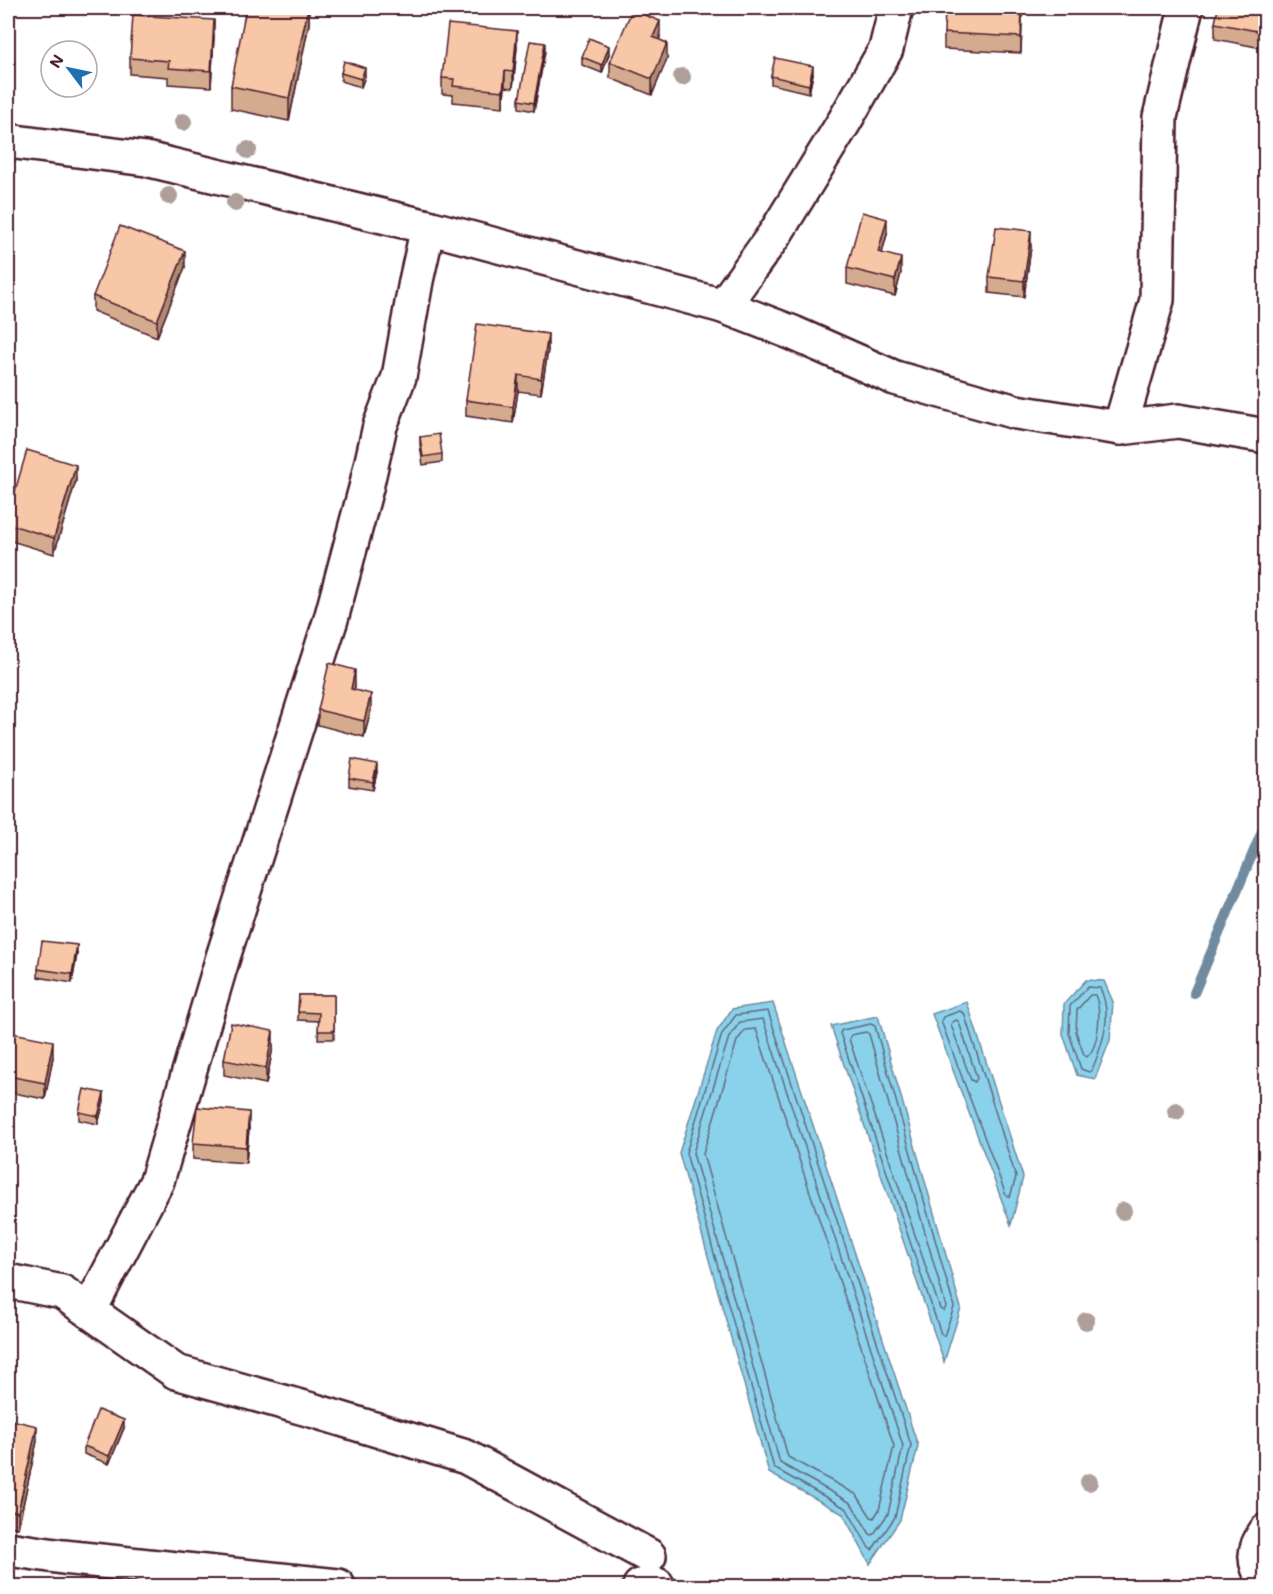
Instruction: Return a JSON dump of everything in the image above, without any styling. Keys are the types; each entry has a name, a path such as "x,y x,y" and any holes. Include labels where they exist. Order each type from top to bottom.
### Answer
{"street":[{"path":"723,306 775,234 849,113 886,48 896,8"},
{"path":"1120,428 1156,300 1160,117 1186,8"},
{"path":"8,141 146,159 428,227 723,306 793,333 896,378 1016,412 1120,428 1178,421 1266,436"},
{"path":"89,1311 157,1181 223,957 331,619 380,426 399,377 428,227"},
{"path":"8,1281 62,1292 176,1372 466,1457 649,1576"},
{"path":"1266,1531 1257,1544 1257,1569 1266,1581"},
{"path":"8,1550 338,1587"}],"water":[{"path":"1086,980 1104,981 1113,1002 1110,1040 1095,1079 1077,1075 1063,1034 1064,1004"},
{"path":"967,1002 1023,1177 1011,1225 932,1014"},
{"path":"773,1003 918,1446 900,1520 870,1564 843,1514 769,1473 679,1153 717,1031 732,1009"},
{"path":"878,1016 961,1308 944,1362 831,1026"}],"building":[{"path":"246,8 308,8 289,98 231,86"},
{"path":"945,8 1022,8 1021,37 944,33"},
{"path":"1218,8 1266,8 1262,32 1215,23"},
{"path":"632,10 660,21 653,37 667,43 652,79 610,62"},
{"path":"133,15 214,20 211,71 168,68 169,61 130,58"},
{"path":"448,24 517,31 513,72 505,71 503,91 453,86 454,79 442,78"},
{"path":"589,38 609,46 602,65 582,57"},
{"path":"530,41 545,43 534,103 519,100"},
{"path":"775,58 813,66 809,85 771,76"},
{"path":"344,61 365,68 361,79 341,73"},
{"path":"862,212 887,219 878,252 901,258 895,280 847,268"},
{"path":"120,226 185,251 157,321 93,296"},
{"path":"996,227 1031,231 1024,281 989,277"},
{"path":"477,324 548,334 541,379 518,375 513,407 466,400"},
{"path":"439,434 442,454 423,457 420,437"},
{"path":"27,450 76,465 54,538 8,524 8,515"},
{"path":"329,663 355,670 351,689 371,694 364,721 318,710"},
{"path":"352,759 377,764 373,782 349,778"},
{"path":"42,941 77,945 72,974 38,969"},
{"path":"299,995 334,995 334,1031 318,1031 319,1013 298,1012"},
{"path":"231,1023 273,1031 266,1068 224,1060"},
{"path":"8,1032 53,1041 45,1083 8,1076"},
{"path":"84,1089 104,1093 98,1116 79,1112"},
{"path":"197,1107 249,1112 246,1147 193,1143"},
{"path":"98,1410 124,1420 109,1456 84,1446"},
{"path":"8,1419 37,1426 18,1512 8,1510"}],"waterway":[{"path":"1194,993 1266,822"}]}
